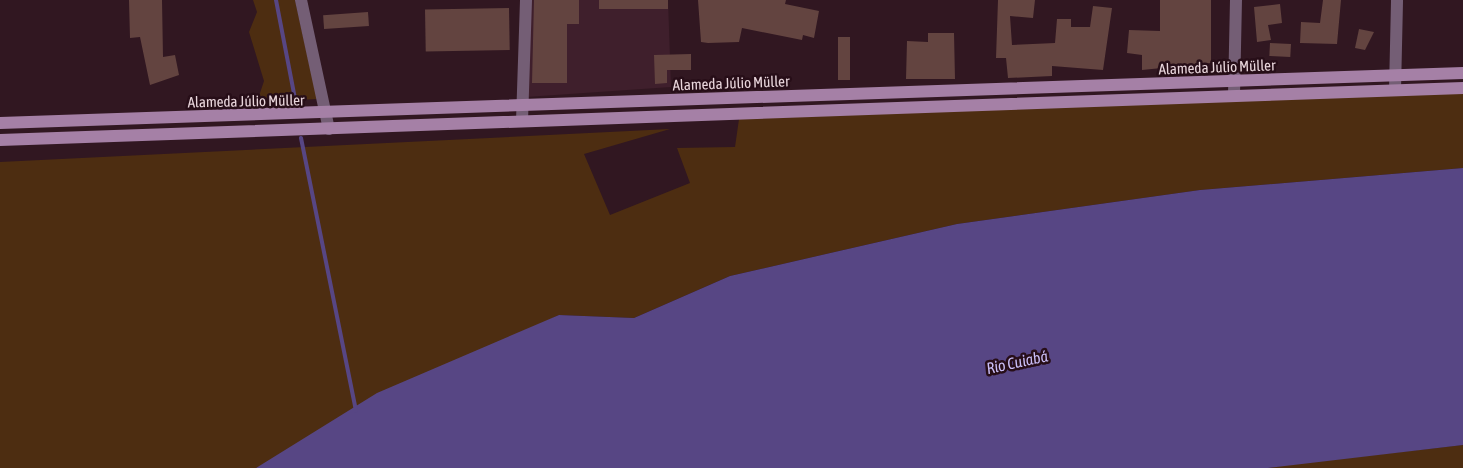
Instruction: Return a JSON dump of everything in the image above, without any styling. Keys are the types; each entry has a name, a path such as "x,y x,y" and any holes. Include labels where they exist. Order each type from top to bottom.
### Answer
{"main road":[{"name":"Alameda Júlio Müller","path":"0,140 329,129 522,115 1234,81 1463,73"},
{"name":"Alameda Júlio Müller","path":"0,123 326,114 522,115 1463,88"}],"street":[{"path":"301,0 329,129"},
{"path":"522,115 526,0"},
{"path":"1234,95 1236,0"},
{"path":"1395,90 1397,0"}],"shaded area":[{"path":"253,0 295,0 317,99 257,102 264,81 249,32 257,12"},
{"path":"529,0 668,0 671,87 526,97"},
{"path":"1463,93 1463,168 1200,190 957,224 730,276 634,318 559,315 256,468 0,468 0,162 670,129 584,154 610,215 690,183 677,148 735,147 739,119"},
{"path":"1463,445 1463,468 1268,468 1293,464"}],"water":[{"name":"Rio Cuiabá","path":"1463,168 1463,445 1268,468 256,468 377,393 559,315 634,318 730,276 957,224 1200,190"}],"building":[{"path":"129,0 162,0 163,57 175,55 179,75 150,85 140,37 130,38"},
{"path":"534,0 579,0 579,24 567,24 567,83 532,83"},
{"path":"599,0 668,0 668,9 599,9"},
{"path":"698,0 786,0 785,4 819,11 814,38 803,35 802,40 742,28 739,42 701,42"},
{"path":"998,0 1035,0 1033,18 1010,16 1012,45 1055,43 1057,19 1071,19 1071,27 1090,27 1093,6 1112,8 1103,70 1052,66 1052,76 1008,78 1006,58 996,58"},
{"path":"1160,0 1211,0 1211,63 1142,70 1142,55 1127,53 1129,30 1160,31"},
{"path":"1323,0 1341,0 1337,44 1300,43 1301,22 1320,23"},
{"path":"1280,4 1282,23 1268,25 1271,40 1257,42 1254,7"},
{"path":"509,8 510,50 426,51 425,9"},
{"path":"368,12 369,26 324,29 323,15"},
{"path":"1359,29 1374,32 1365,50 1355,48"},
{"path":"928,33 954,33 955,79 906,79 907,41 928,42"},
{"path":"838,37 850,37 850,80 838,80"},
{"path":"1270,43 1291,44 1290,57 1269,56"},
{"path":"691,54 691,70 667,70 667,83 655,84 654,55"}],"waterway":[{"path":"276,0 296,104"},
{"path":"301,138 356,411"}]}
